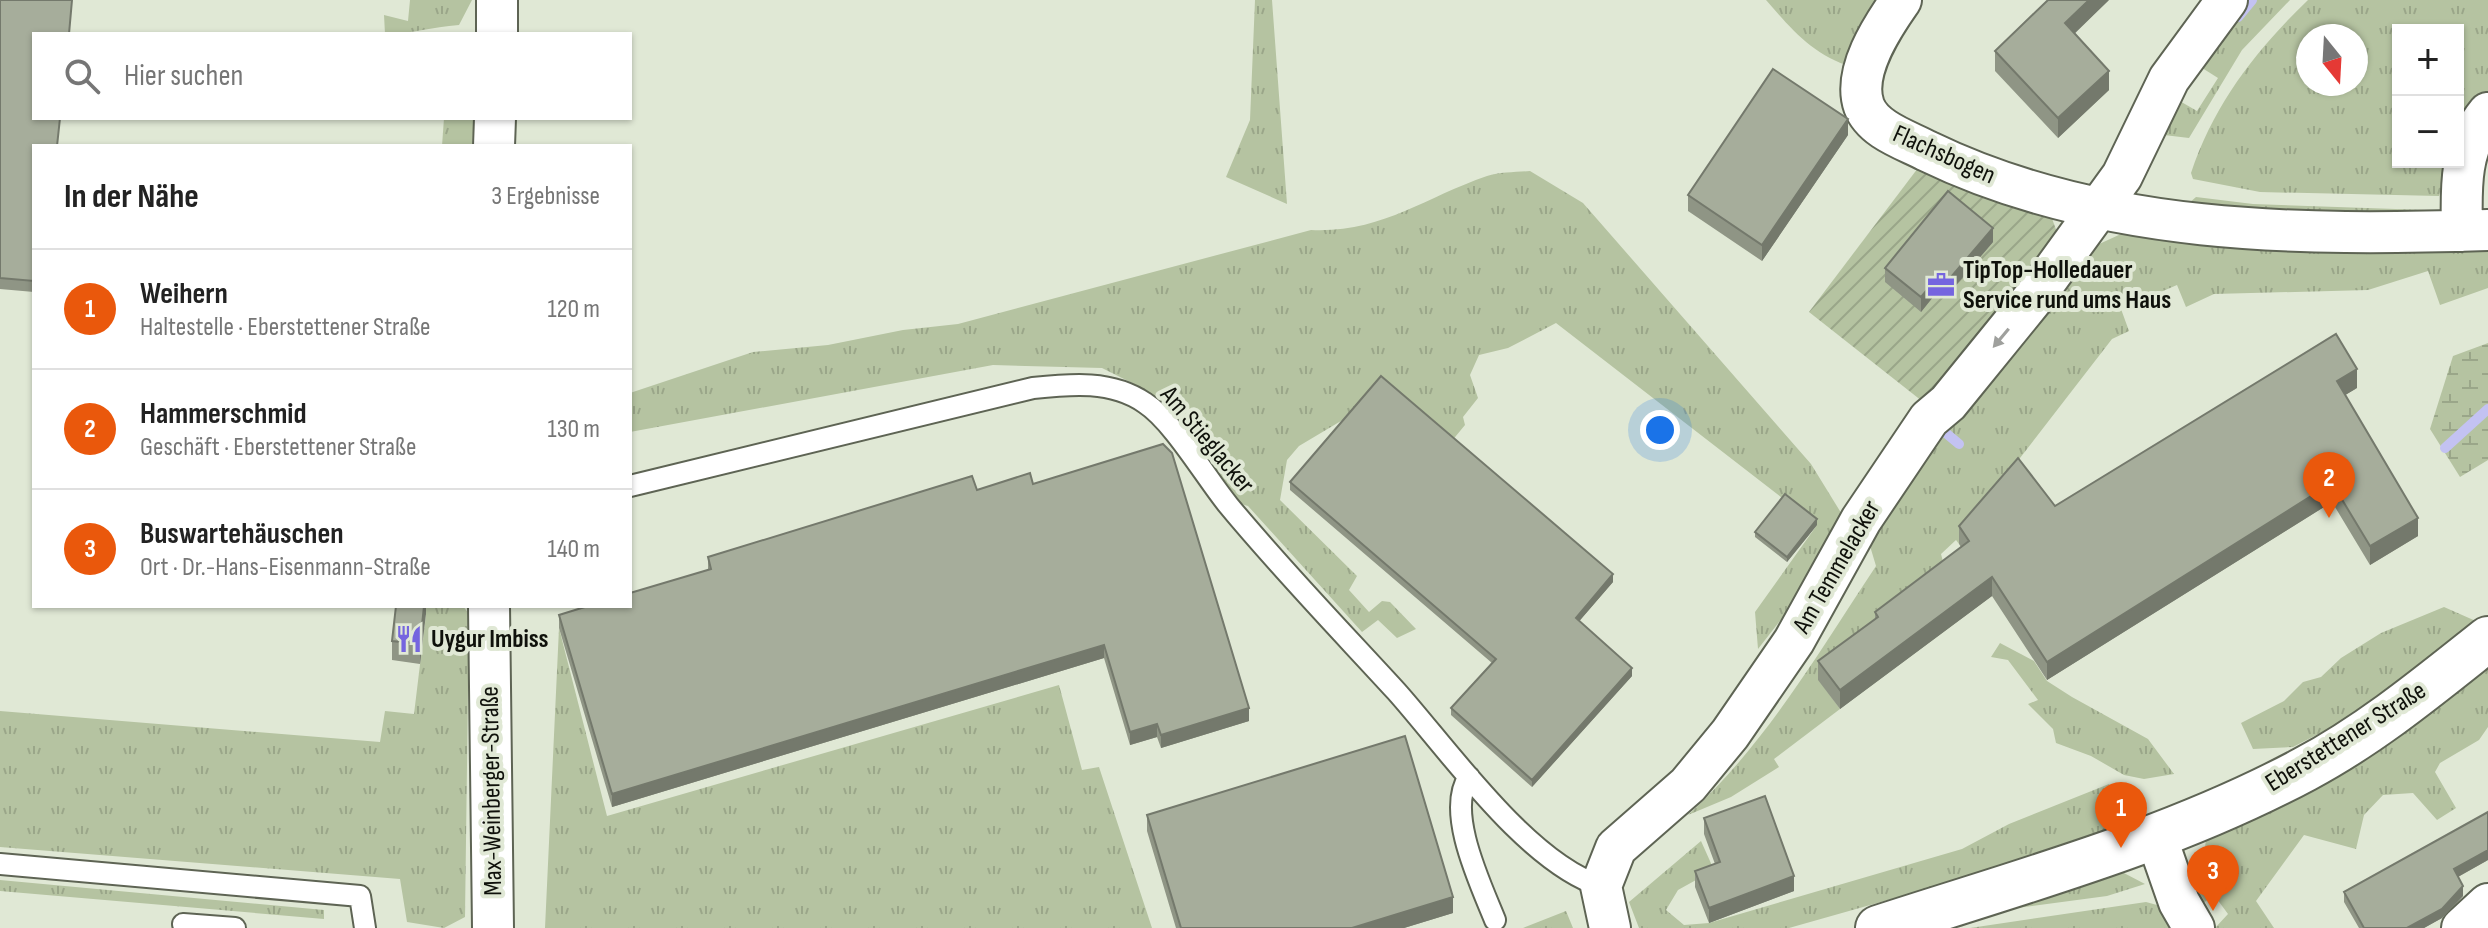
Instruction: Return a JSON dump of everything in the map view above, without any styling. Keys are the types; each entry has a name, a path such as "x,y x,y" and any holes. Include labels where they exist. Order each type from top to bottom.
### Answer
{"main road":[{"name":"Eberstettener Straße","path":"1878,928 2156,836 2196,821 2308,768 2419,693 2488,639"}],"street":[{"path":"497,0 497,32"},
{"name":"Flachsbogen","path":"1901,0 1871,51 1861,93 1872,119 1902,138 1972,171 2030,191 2098,208 2249,229 2348,234 2475,231"},
{"name":"Am Temmelacker","path":"1601,886 1616,848 1688,785 1762,689 1822,595 1861,520 1929,419 1948,403 2035,296 2133,159 2175,70 2227,0"},
{"path":"2475,231 2466,153 2474,133 2488,113"},
{"path":"494,144 495,120"},
{"name":"Max-Weinberger-Straße","path":"489,608 493,928"},
{"path":"2156,836 2179,902 2194,928"},
{"path":"1601,886 1610,928"},
{"path":"2462,928 2488,904"}],"lane":[{"name":"Am Stieglacker","path":"632,486 1033,388 1068,384 1117,390 1147,404 1158,414 1253,535 1469,777 1552,858 1577,876 1601,886"},
{"path":"1469,777 1461,794 1463,819 1476,873 1495,920"},
{"path":"0,864 360,896 365,928"},
{"path":"183,924 235,928"}],"green space":[{"path":"410,0 472,0 459,25 385,32 384,15 408,21"},
{"path":"1255,0 1272,0 1287,204 1226,177 1250,120"},
{"path":"1766,0 1880,0 1852,67 1815,49"},
{"path":"2252,0 2290,0 2242,50 2189,138 2164,135 2178,100 2197,111 2218,78 2199,66"},
{"path":"2308,0 2488,0 2488,96 2464,131 2464,24 2392,24 2392,168 2448,168 2439,196 2260,192 2193,179 2191,173 2200,148 2224,101 2271,38"},
{"path":"444,120 474,120 472,144 442,144"},
{"path":"1921,164 2050,213 2058,235 1927,405 1809,312"},
{"path":"1530,171 1583,203 1811,464 1843,516 1840,544 1758,649 1755,612 1817,525 1556,323 1508,348 1479,355 1470,375 1478,398 1463,417 1465,425 1451,442 1346,418 1299,446 1287,460 1280,500 1357,576 1349,590 1369,612 1382,601 1390,602 1416,629 1397,638 1378,620 1362,632 1248,506 1231,501 1193,449 1138,386 1102,368 993,365 632,432 632,392 753,352 828,345 903,330 958,324 1311,230 1359,226 1381,220 1487,176"},
{"path":"2196,197 2253,204 2425,210 2415,216 2305,218 2189,203"},
{"path":"2121,234 2318,252 2488,248 2488,288 2440,305 2428,271 2368,290 2214,294 2186,307 2177,285 2121,309 2129,331 2112,339 2020,458 2018,477 1959,544 1956,540 1941,554 1947,577 1819,680 1840,709 1774,759 1779,767 1731,797 1688,815 1742,759 1766,728 1876,566 1870,546 1942,424 1955,419 2097,245"},
{"path":"2488,343 2488,460 2460,477 2430,429 2453,356"},
{"path":"2444,607 2478,622 2359,713 2293,747 2253,749 2241,723 2284,701 2303,682 2321,677 2341,658 2381,633"},
{"path":"407,608 464,608 469,614 465,917 444,928 407,922 400,879 0,847 0,711 380,742 385,711 414,714 426,615"},
{"path":"559,628 607,816 1059,685 1082,770 1099,767 1152,928 545,928"},
{"path":"2000,643 2034,661 2047,681 2148,739 2174,774 2144,779 2124,775 2091,756 2056,743 2053,729 2028,704 2038,700 2008,660 1991,657"},
{"path":"2488,657 2488,727 2479,740 2440,763 2435,772 2456,808 2437,820 2413,793 2383,795 2364,815 2356,849 2304,835 2256,901 2274,928 2215,928 2228,914 2214,895 2198,907 2206,839"},
{"path":"2109,784 2120,806 2115,830 2029,860 1789,928 1639,928 1629,902 1701,841 1714,870 1678,890 1666,910 1684,925 1709,923 1962,849 2009,824"},
{"path":"2122,872 2145,884 2107,896 1987,912"},
{"path":"0,880 324,910 324,919 0,891"},
{"path":"2146,902 2157,905 2176,928 1970,928"},
{"path":"1566,911 1573,928 1523,928"}],"building":[{"path":"0,0 72,0 69,32 32,32 32,120 60,120 57,144 32,144 32,281 0,278"},
{"path":"2048,0 2089,0 2065,23 2109,71 2058,118 1995,51"},
{"path":"1773,69 1848,119 1762,245 1688,195"},
{"path":"1948,191 1993,228 1945,284 1937,278 1921,297 1885,268"},
{"path":"2336,334 2357,369 2337,381 2418,518 2370,546 2332,483 2047,662 1992,577 1840,690 1818,661 1878,617 1875,612 1969,541 1959,526 2018,458 2055,506"},
{"path":"1381,376 1613,574 1576,618 1632,668 1532,780 1451,708 1496,659 1290,482"},
{"path":"1163,444 1172,453 1249,708 1161,735 1157,724 1130,732 1104,645 612,794 559,615 582,608 632,608 632,592 711,569 708,557 972,476 977,490 1030,473 1033,484"},
{"path":"1785,494 1817,519 1787,557 1755,532"},
{"path":"396,608 424,608 420,644 392,641"},
{"path":"1405,736 1453,897 1352,928 1181,928 1147,815"},
{"path":"1765,796 1794,876 1709,908 1695,871 1720,862 1704,818"},
{"path":"2488,812 2488,850 2454,869 2463,886 2442,909 2407,928 2364,928 2344,892"}],"waterway":[{"path":"2238,17 2252,0"},
{"path":"2445,448 2488,409"},
{"path":"1935,424 1959,444"}],"place":[{"name":"TipTop-Holledauer Service rund ums Haus","path":"1941,285"},
{"name":"Hammerschmid","path":"2329,518"},
{"name":"Uygur Imbiss","path":"409,639"},
{"name":"Weihern","path":"2121,848"},
{"name":"Buswartehäuschen","path":"2213,911"}]}
